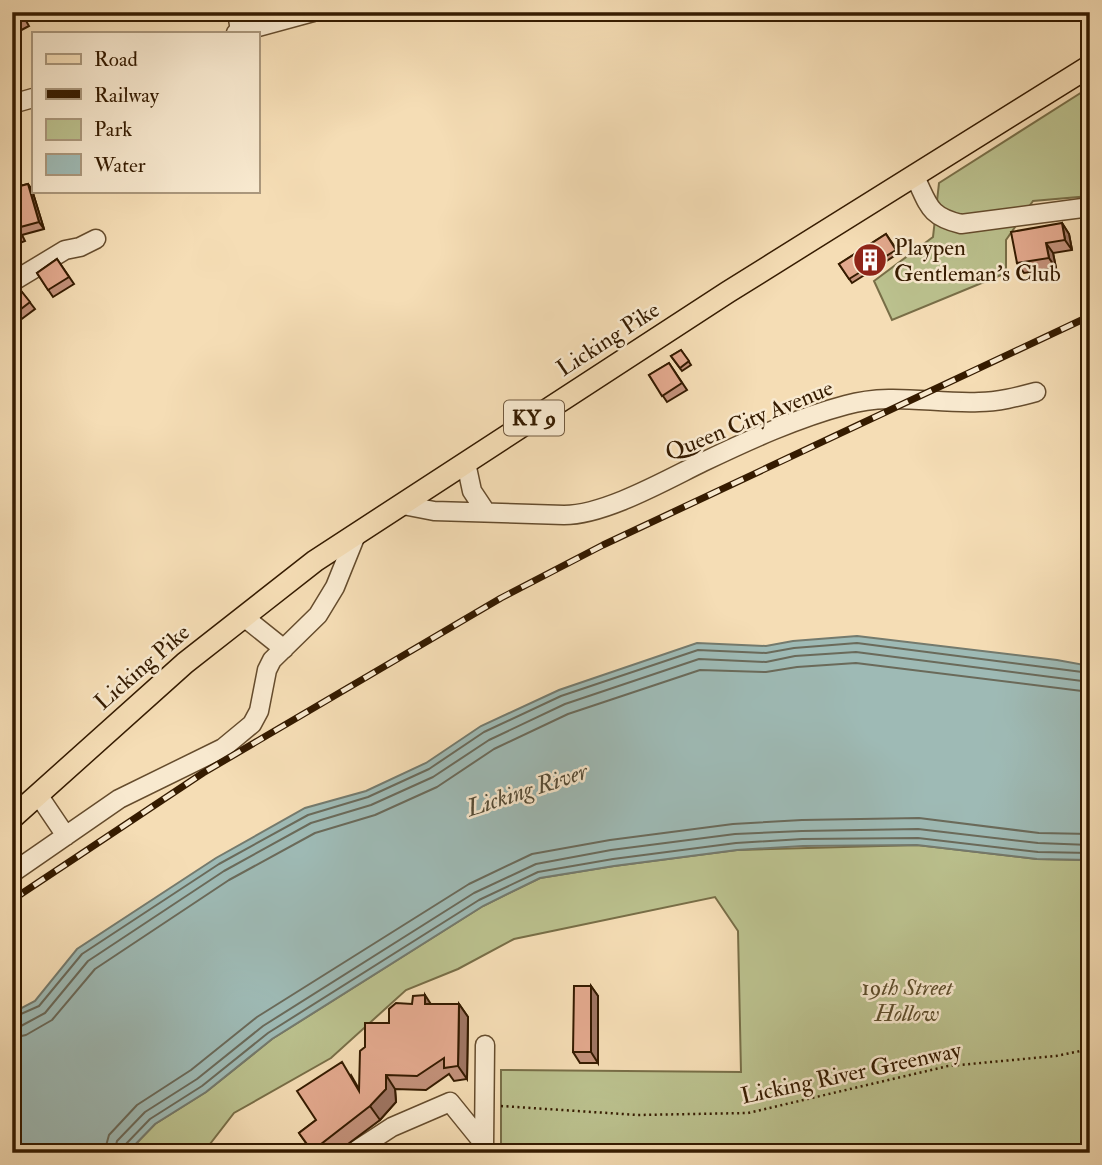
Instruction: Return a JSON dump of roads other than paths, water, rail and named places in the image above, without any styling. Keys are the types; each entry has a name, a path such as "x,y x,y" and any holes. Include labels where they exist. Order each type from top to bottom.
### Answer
{"main road":[{"name":"Licking Pike","path":"12,818 185,663 315,561 718,299 1090,66"}],"street":[{"path":"237,12 238,32 313,12"},
{"path":"12,104 32,98"},
{"path":"915,177 933,213 945,220 961,224 1090,206"},
{"path":"12,282 65,250 80,247 96,239"},
{"name":"Queen City Avenue","path":"402,505 434,510 564,515 580,513 617,502 797,422 846,405 870,399 912,398 980,402 1037,392"},
{"path":"466,463 472,491 485,512"},
{"path":"12,873 119,799 223,748 252,724 259,711 267,670 272,660 318,615 335,587 356,535"},
{"path":"244,617 284,649"},
{"path":"39,796 66,836"},
{"path":"484,1148 485,1045"},
{"path":"352,1153 391,1127 450,1102 484,1148"}],"water":[{"name":"Licking River","path":"857,636 1090,666 1090,860 1037,859 917,845 803,846 737,850 540,878 483,906 272,1039 206,1092 155,1124 127,1153 12,1153 12,1013 35,1001 77,949 216,858 305,808 366,791 426,763 481,726 559,690 697,643 766,646"}],"railway":[{"path":"12,900 203,773 501,598 603,545 1090,316"}],"place":[{"name":"Playpen Gentleman's Club","path":"870,260"}],"park label":[{"name":"19th Street Hollow","path":"907,1000"}]}
